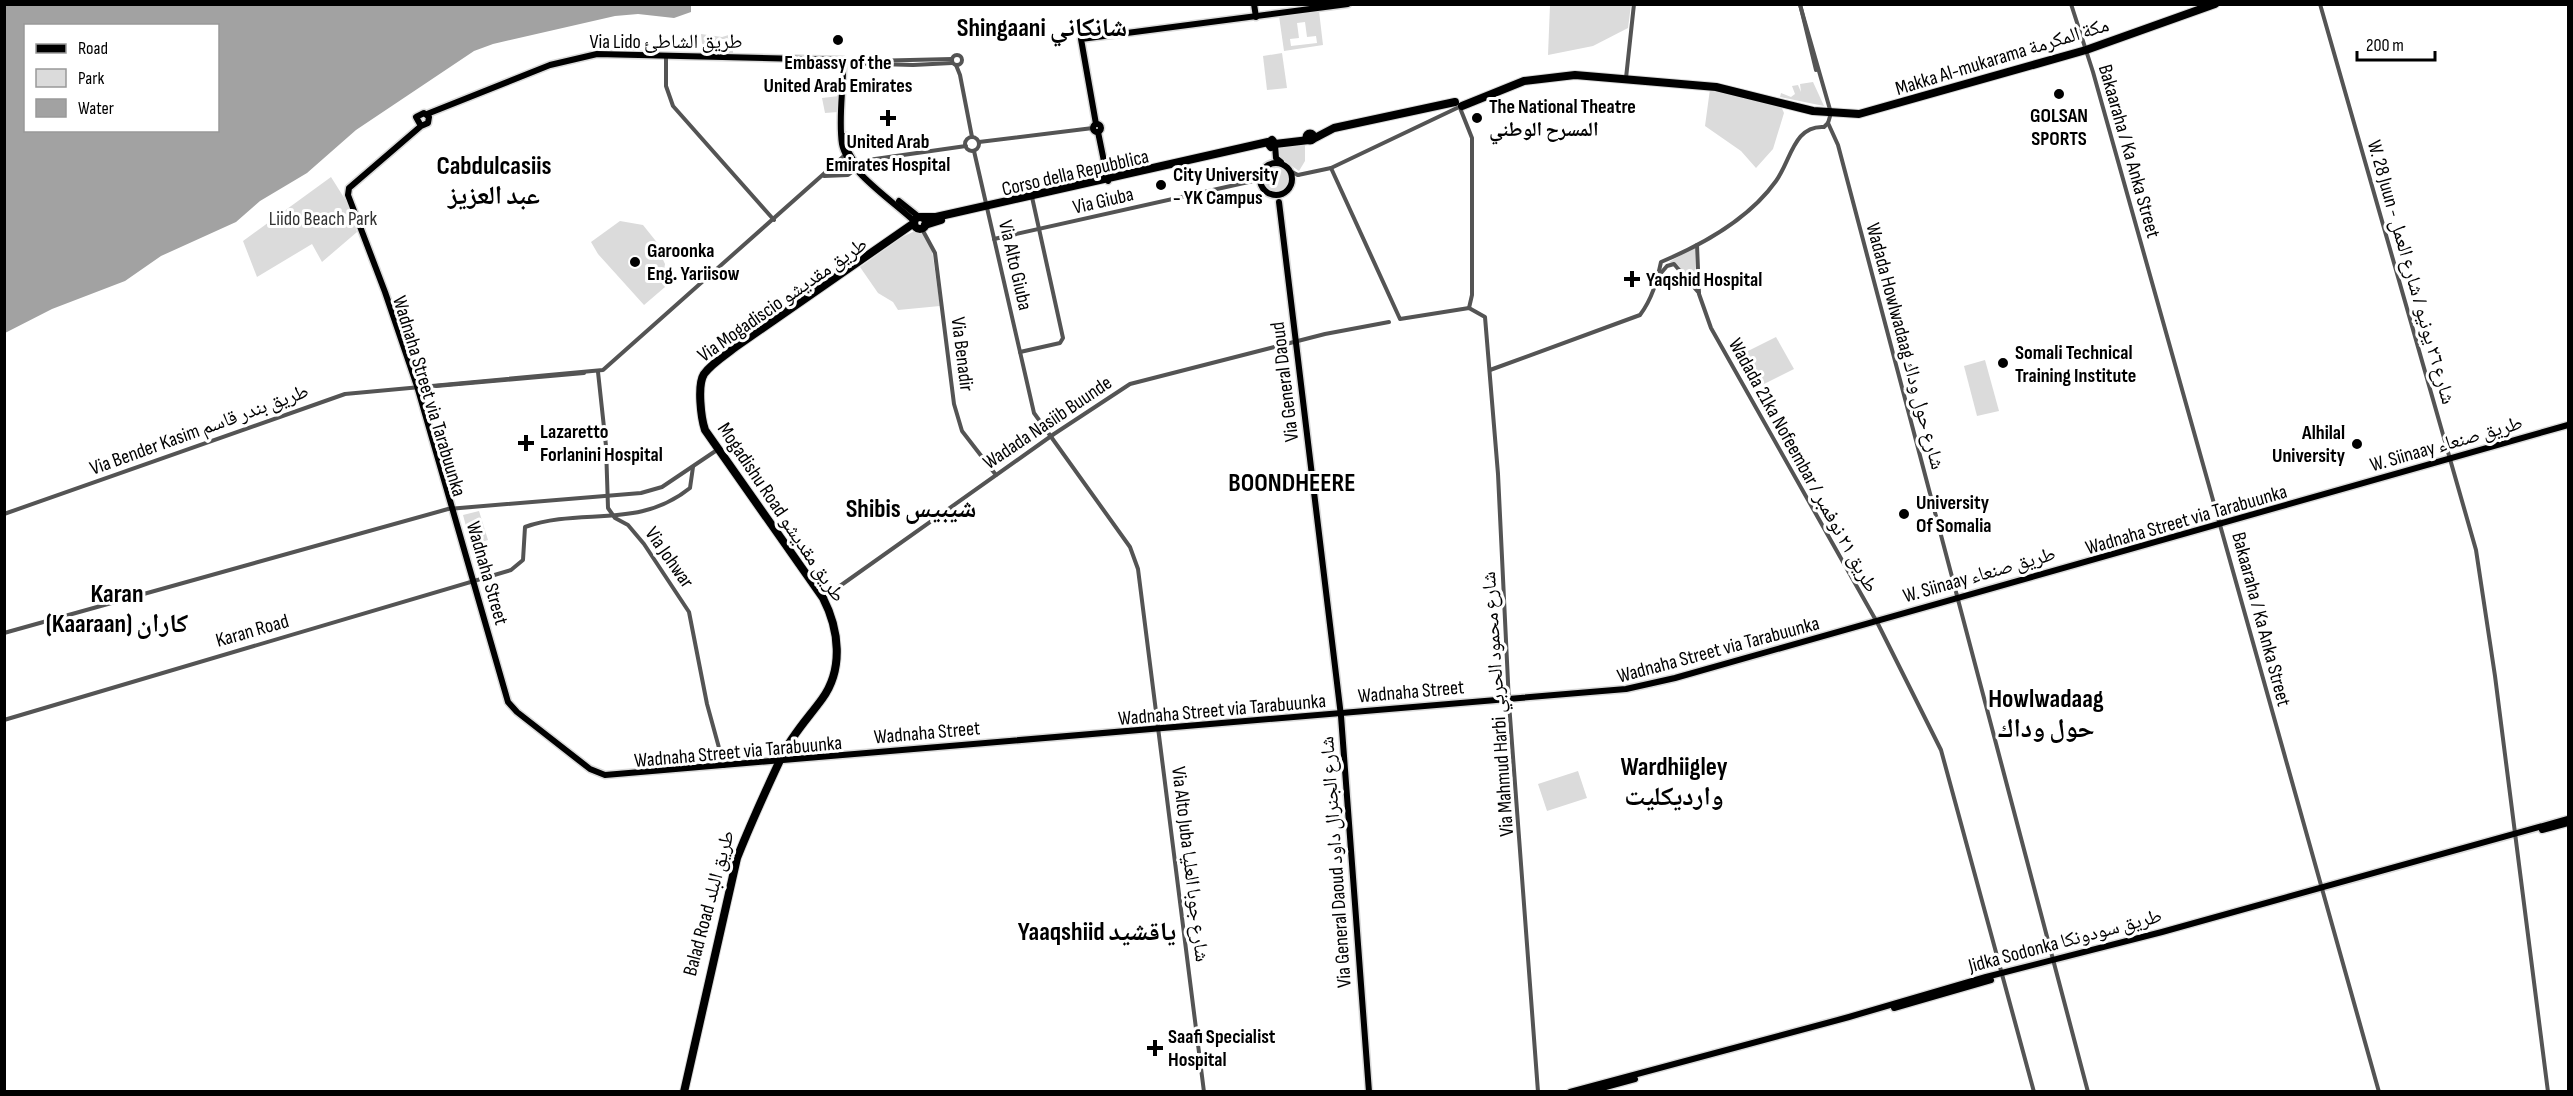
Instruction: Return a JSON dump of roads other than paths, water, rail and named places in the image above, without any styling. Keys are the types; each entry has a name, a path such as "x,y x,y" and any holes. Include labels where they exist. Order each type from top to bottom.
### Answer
{"highway":[{"name":"Makka Al-mukarama مكة المكرمة","path":"2196,9 2206,4"},
{"name":"Makka Al-mukarama مكة المكرمة","path":"1272,144 1310,137 1325,131 1459,105 1514,83 1548,73 1715,85 1828,113 1868,113 2085,49 2215,4"},
{"path":"919,223 936,217 1272,144"},
{"name":"Via Mogadiscio طريق مقديشو","path":"702,378 806,300 919,223"},
{"name":"Mogadishu Road طريق مقديشو","path":"702,378 703,422 717,450 823,598 834,623 836,636 833,674 824,697 778,761"},
{"name":"Balad Road طريق البلد","path":"682,1092 735,864 750,820 778,761"}],"main road":[{"path":"1254,4 1256,17"},
{"path":"1108,180 1096,128 1081,39 1348,4"},
{"name":"Via Lido طريق الشاطئ","path":"428,116 552,67 598,56 845,62"},
{"name":"Via Lido طريق الشاطئ","path":"793,61 845,62"},
{"path":"845,62 844,137 846,155 858,169 919,223"},
{"path":"419,113 428,116 427,124 419,124 419,113"},
{"name":"Wadnaha Street","path":"419,124 349,188 348,193 413,387 504,690 513,709 598,773 623,775 778,761"},
{"path":"844,137 848,151 858,169"},
{"path":"1272,144 1276,158 1295,175 1279,202 1260,185 1259,177 1269,164 1275,161 1281,163"},
{"path":"1269,164 1272,144"},
{"path":"1272,195 1283,194"},
{"name":"Via General Daoud","path":"1279,202 1323,558"},
{"name":"W. Siinaay طريق صنعاء","path":"1701,672 2568,426"},
{"name":"Via General Daoud شارع الجنرال داود","path":"1323,558 1340,715 1369,1092"},
{"name":"Wadnaha Street via Tarabuunka","path":"1547,698 1634,691 1877,622"},
{"name":"Wadnaha Street","path":"911,751 1547,698 1647,685 1701,672"},
{"name":"Wadnaha Street via Tarabuunka","path":"778,761 911,751"},
{"name":"Wadnaha Street via Tarabuunka","path":"676,771 753,764"},
{"name":"Jidka Sodonka طريق سودونكا","path":"1570,1092 2054,962 2568,819"},
{"name":"Jidka Sodonka طريق سودونكا","path":"2516,835 2568,823"},
{"name":"Jidka Sodonka طريق سودونكا","path":"1587,1092 2002,975"}],"street":[{"path":"1627,78 1634,4"},
{"name":"Bakaaraha / Ka Anka Street","path":"2071,4 2221,526 2379,1092"},
{"name":"W. 28 Juun - شارع ٢٦ يونيو / شارع العمل","path":"2319,4 2470,524 2481,574 2548,1092"},
{"path":"1660,274 1661,262 1697,245 1748,213 1782,172 1799,135 1808,128 1824,127 1828,123 1828,113 1800,5"},
{"path":"960,75 953,62 955,55 959,55 961,62 960,75 972,137 979,142 1096,128"},
{"path":"666,56 666,86 673,106 774,220"},
{"path":"845,62 912,65 961,62"},
{"path":"1295,175 1331,168 1459,105 1472,138 1472,295 1468,308 1400,319 1331,168"},
{"name":"Wadada Howlwadaag شارع حول وداك","path":"1828,123 1838,145 2088,1092"},
{"path":"966,146 967,140 972,137"},
{"path":"966,146 974,151 979,142"},
{"path":"824,176 848,175 868,160 966,146"},
{"name":"Via Alto Giuba","path":"974,151 1028,387"},
{"path":"693,467 690,488 683,494 647,510 615,518 608,508 605,428 598,372 632,346 846,155"},
{"path":"1259,177 1253,182 1260,185"},
{"name":"Via Giuba","path":"994,239 1253,182"},
{"path":"1020,352 1060,343 1063,338 1032,197"},
{"name":"Via Benadir","path":"919,223 933,248 936,262 954,405 962,431 996,475"},
{"path":"1697,245 1699,294"},
{"path":"1490,370 1640,315 1647,306 1660,274 1666,266 1674,264 1699,294"},
{"name":"Wadada 21ka Nofeembar / طريق ٢١ نوفمبر","path":"1699,294 1711,328 1877,622 1941,750 2034,1092"},
{"name":"Via Mahmud Harbi شارع محمود الحربي","path":"1468,308 1483,314 1487,329 1499,489 1509,701 1538,1092"},
{"name":"Wadada Nasiib Buunde","path":"823,598 1050,436 1130,384 1296,342 1389,322"},
{"name":"Via Bender Kasim طريق بندر قاسم","path":"4,514 334,397 413,387 598,372"},
{"name":"Via Alto Juba شارع جوبا العليا","path":"1028,387 1034,413 1124,537 1135,557 1160,729 1204,1092"},
{"path":"4,633 450,508 608,497 662,487 717,450"},
{"name":"Karan Road","path":"4,720 511,570 523,560 525,527 552,521 615,518"},
{"name":"Via Johwar","path":"615,518 631,528 689,612 707,704 724,766"}],"water":[{"path":"5,4 691,4 691,12 674,18 638,14 615,16 493,44 474,51 356,130 307,173 260,201 236,222 161,256 125,281 52,309 5,333"}],"place":[{"name":"Embassy of the United Arab Emirates","path":"838,40"},
{"name":"GOLSAN SPORTS","path":"2059,94"},
{"name":"United Arab Emirates Hospital","path":"888,118"},
{"name":"The National Theatre المسرح الوطني","path":"1477,118"},
{"name":"City University - YK Campus","path":"1161,185"},
{"name":"Garoonka Eng. Yariisow","path":"635,262"},
{"name":"Yaqshid Hospital","path":"1632,279"},
{"name":"Somali Technical Training Institute","path":"2003,363"},
{"name":"Lazaretto Forlanini Hospital","path":"526,443"},
{"name":"Alhilal University","path":"2357,444"},
{"name":"University Of Somalia","path":"1904,514"},
{"name":"Saafi Specialist Hospital","path":"1155,1048"}],"district":[{"name":"Shingaani شانكاني","path":"1042,27"},
{"name":"Cabdulcasiis عبد العزيز","path":"494,180"},
{"name":"BOONDHEERE","path":"1292,482"},
{"name":"Shibis شيبيس","path":"911,508"},
{"name":"Karan (Kaaraan) كاران","path":"117,608"},
{"name":"Howlwadaag حول وداك","path":"2046,713"},
{"name":"Wardhiigley وارديكليت","path":"1674,781"},
{"name":"Yaaqshiid ياقشيد","path":"1097,931"}],"park label":[{"name":"Liido Beach Park","path":"323,218"}]}
